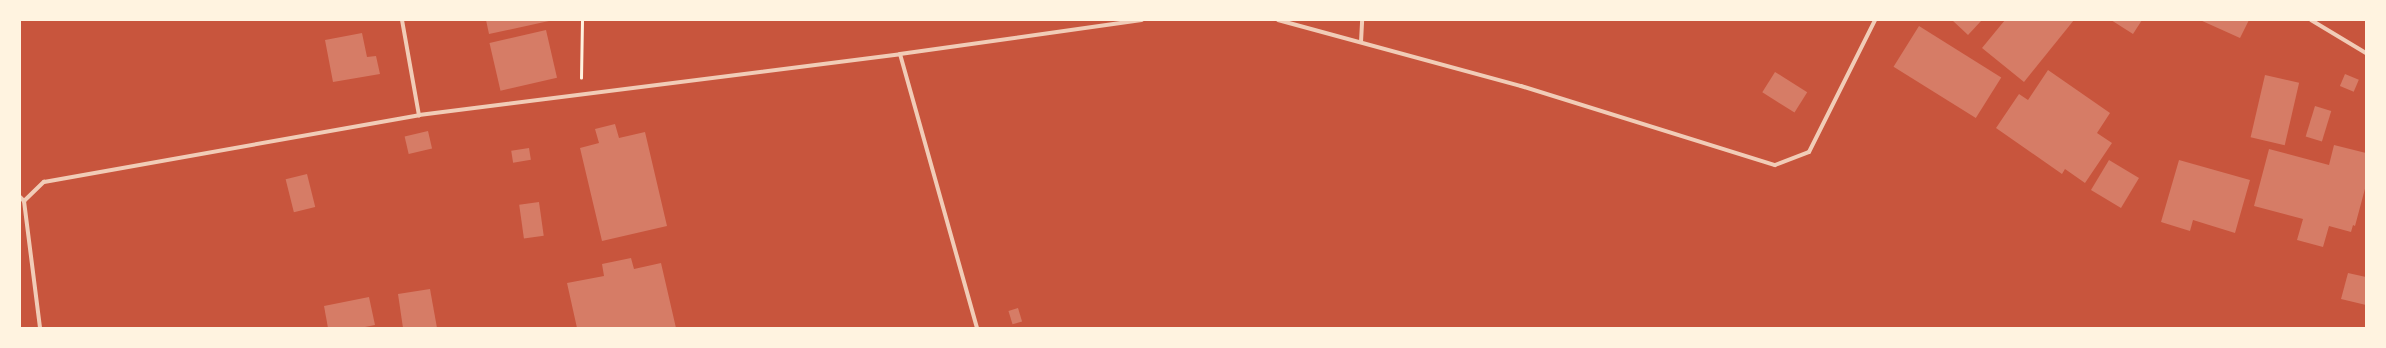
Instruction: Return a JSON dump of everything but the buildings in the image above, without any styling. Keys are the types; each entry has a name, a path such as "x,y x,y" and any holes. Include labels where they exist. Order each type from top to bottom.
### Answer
{"street":[{"path":"402,20 419,115"},
{"path":"24,201 44,182 419,115 900,54 1142,20"},
{"path":"1278,20 1521,86 1775,165 1809,152 1875,20"},
{"path":"1361,42 1362,20"},
{"path":"2311,20 2366,53"},
{"path":"900,54 977,328"},
{"path":"20,197 24,201 40,328"}],"path":[{"path":"582,20 581,78 584,94"}]}
